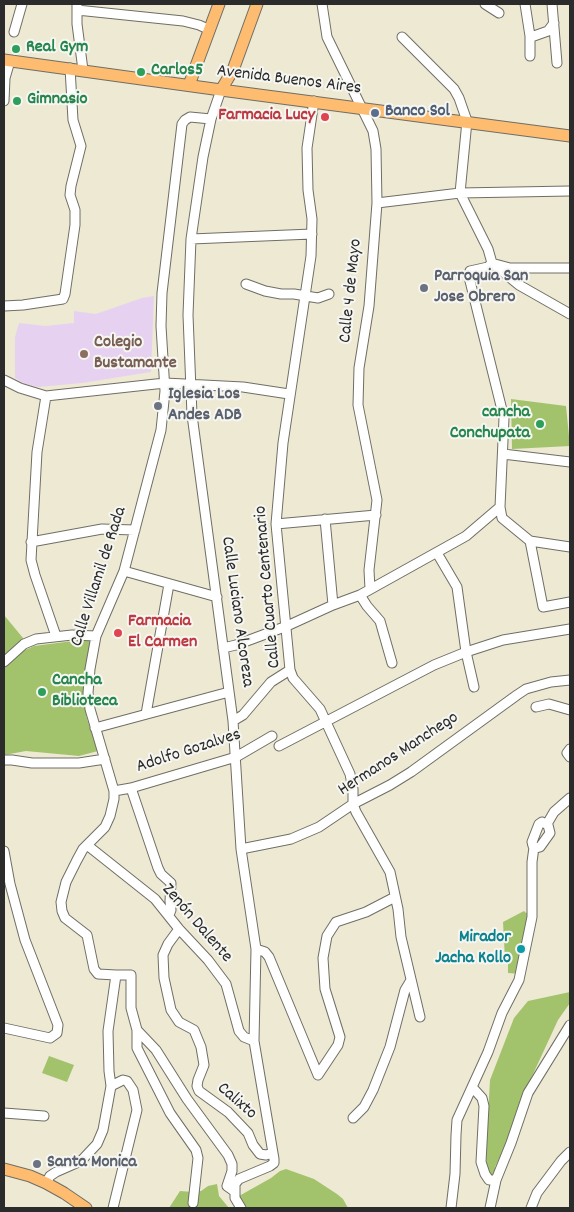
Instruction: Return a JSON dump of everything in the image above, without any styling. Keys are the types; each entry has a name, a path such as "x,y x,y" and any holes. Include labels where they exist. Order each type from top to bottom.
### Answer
{"main road":[{"path":"189,85 220,4"},
{"name":"Calle Luciano Alcoreza","path":"221,90 233,70 257,4"},
{"name":"Avenida Buenos Aires","path":"7,60 570,136"},
{"path":"4,1169 30,1176 46,1183 86,1208"}],"street":[{"path":"14,32 22,4"},
{"name":"Calle 4 de Mayo","path":"322,4 328,37 373,131 376,148 376,203 369,306 359,368 358,404 367,455 376,489 376,515 369,570 370,589"},
{"path":"485,4 500,13"},
{"path":"525,4 530,36 530,56"},
{"path":"552,4 557,63"},
{"path":"83,70 77,7 183,21 200,24 210,30"},
{"path":"530,36 548,31 554,24"},
{"path":"402,37 454,89 460,98 466,122 460,193 488,249 492,263 519,285 570,314"},
{"path":"4,101 7,60"},
{"path":"4,306 62,299 66,291 75,225 75,210 70,195 71,179 81,146 73,120 70,68"},
{"name":"Calle Luciano Alcoreza","path":"221,90 211,119 203,156 191,239 188,315 190,384 192,416 233,721 241,849 256,949 254,1042 273,1153"},
{"name":"Calle Cuarto Centenario","path":"314,101 307,148 312,234 305,296 289,394 279,475 276,524 290,670 293,678 320,709 350,774 353,788 353,804 390,872 398,909 401,937 420,1017"},
{"name":"Calle Villamil de Rada","path":"116,975 98,974 94,969 88,935 65,918 61,902 66,882 77,860 87,845 105,827 114,799 114,791 90,709 88,693 90,669 96,636 124,571 161,430 165,383 161,326 162,293 182,124 190,118 211,119"},
{"path":"376,203 460,193 570,191"},
{"path":"191,239 312,234"},
{"path":"492,263 510,268 570,268"},
{"path":"492,263 488,267 470,271 469,278 504,418 500,507 502,518 530,541 570,547"},
{"path":"246,284 264,291 318,298 329,294"},
{"path":"4,380 20,388 46,396 165,383 243,387 289,394"},
{"path":"46,396 37,452 31,560 34,575 56,636"},
{"path":"503,454 570,462"},
{"path":"223,648 287,626 360,595 466,536 500,507"},
{"path":"276,524 376,515"},
{"path":"325,519 333,605"},
{"path":"31,542 102,529 135,530"},
{"path":"530,541 543,607 570,602"},
{"path":"437,553 457,586 466,652 474,687"},
{"path":"124,571 217,597"},
{"path":"146,714 169,584"},
{"path":"360,595 380,621 392,663"},
{"path":"279,746 434,665 466,652 503,640 570,628"},
{"path":"4,662 24,644 36,639 56,636 96,636"},
{"path":"233,721 243,715 271,682 290,670"},
{"name":"Hermanos Manchego","path":"241,849 291,839 319,826 353,804 390,785 410,772 516,695 533,687 551,682 570,680"},
{"path":"96,728 229,692"},
{"path":"536,707 549,704 570,710"},
{"name":"Adolfo Gozalves","path":"114,791 236,757 272,736"},
{"path":"570,748 567,753 570,757"},
{"path":"4,760 32,763 80,763 105,759"},
{"path":"130,788 158,868 161,874 171,883 171,910 169,915"},
{"path":"451,1208 458,1120 488,1052 505,1006 518,984 532,917 532,862 534,847 540,847 550,833 550,829 546,824 554,812 570,798"},
{"name":"Zenón Dalente","path":"87,845 155,899 220,974 231,996 239,1031 244,1037 254,1042"},
{"path":"4,850 10,884 25,940 58,1026 56,1033 50,1038 4,1028"},
{"path":"256,949 265,952 268,957 318,1075 338,1045 340,1037 325,989 323,964 327,936 336,922 366,912 395,897"},
{"name":"Calixto","path":"179,928 163,955 164,978 171,1010 179,1022 194,1030 201,1047 204,1064 198,1080 197,1086 199,1091 228,1112 248,1133 253,1145 260,1154 273,1153"},
{"path":"46,1183 50,1176 56,1172 82,1161 97,1144 104,1130 112,1086 109,1071 108,1031 116,975 131,975 131,1008 137,1030 137,1048 170,1113 196,1150 198,1158 193,1203"},
{"path":"353,1118 364,1107 373,1090 390,1047 405,990 411,980"},
{"path":"490,1208 496,1180 528,1093 570,1025"},
{"path":"137,1030 156,1050 186,1099 228,1155 232,1164 228,1186 234,1191"},
{"path":"112,1086 123,1080 127,1081 132,1090 137,1110 113,1208"},
{"path":"472,1087 482,1098 484,1106 481,1162 489,1180 496,1180"},
{"path":"4,1113 44,1116"},
{"path":"531,1208 537,1194 570,1152"},
{"path":"241,1208 235,1198 235,1184 239,1179 274,1163 273,1153"}],"shaded area":[{"name":"Colegio Bustamante","path":"154,296 151,372 82,383 38,387 25,384 15,378 15,337 19,323 45,326 74,323 74,311 96,314 142,298"}],"green space":[{"name":"cancha Conchupata","path":"511,399 566,406 570,446 512,449"},
{"path":"4,615 24,641 4,656"},
{"path":"81,640 90,641 84,682 84,701 87,719 98,751 79,756 26,751 4,755 4,666 17,654 34,646"},
{"path":"524,911 526,913 532,912 521,974 508,973 508,961 505,959 503,922"},
{"path":"570,992 570,1003 558,1020 522,1098 511,1135 495,1167 495,1174 491,1177 487,1171 486,1153 490,1080 514,1018 528,1001"},
{"path":"49,1056 74,1065 67,1082 42,1073"},
{"path":"286,1169 314,1179 343,1199 348,1208 240,1208 239,1196"},
{"path":"217,1184 219,1196 229,1208 169,1208 180,1191 201,1191 208,1186"}],"place":[{"name":"Real Gym","path":"16,49"},
{"name":"Carlos5","path":"141,72"},
{"name":"Gimnasio","path":"17,101"},
{"name":"Banco Sol","path":"375,113"},
{"name":"Farmacia Lucy","path":"325,117"},
{"name":"Parroquia San Jose Obrero","path":"424,288"},
{"name":"Colegio Bustamante","path":"84,354"},
{"name":"Iglesia Los Andes ADB","path":"158,406"},
{"name":"cancha Conchupata","path":"540,424"},
{"name":"Farmacia El Carmen","path":"118,633"},
{"name":"Cancha Biblioteca","path":"42,692"},
{"name":"Mirador Jacha Kollo","path":"521,949"},
{"name":"Santa Monica","path":"37,1164"}]}
